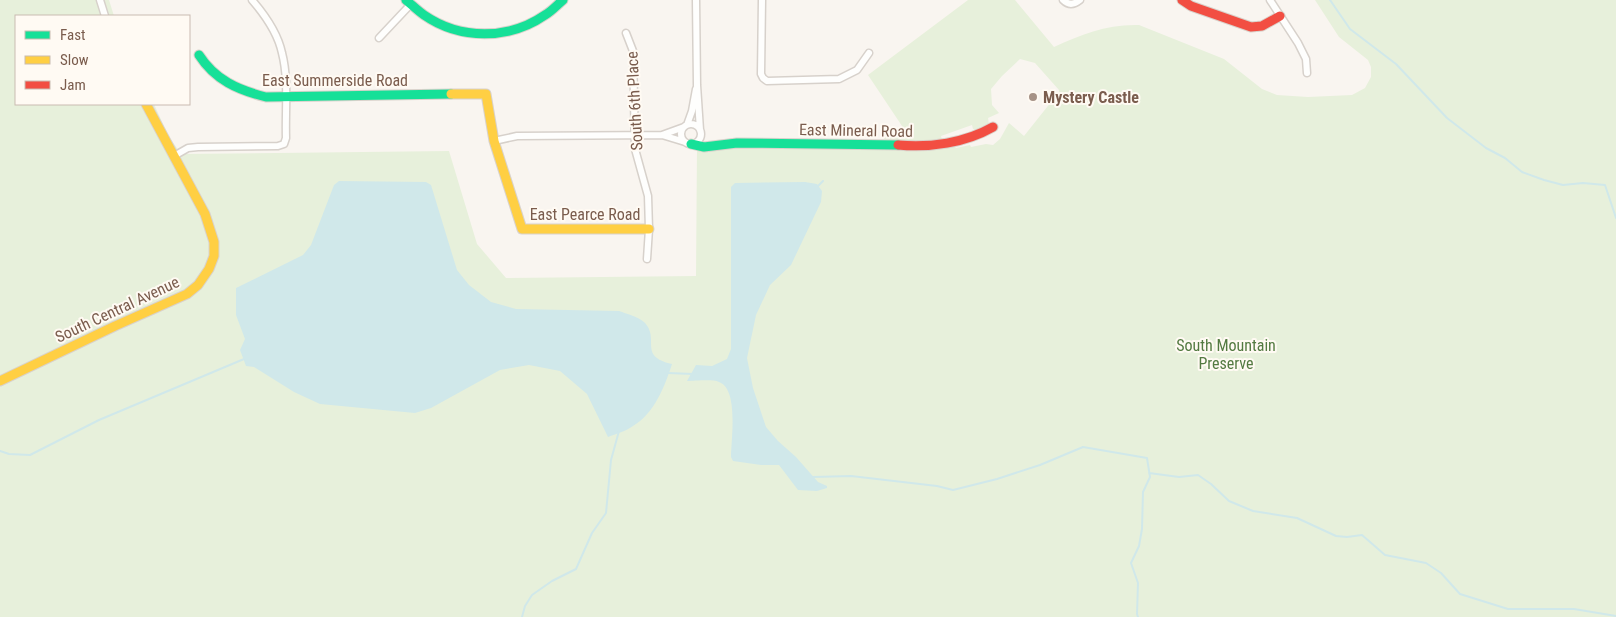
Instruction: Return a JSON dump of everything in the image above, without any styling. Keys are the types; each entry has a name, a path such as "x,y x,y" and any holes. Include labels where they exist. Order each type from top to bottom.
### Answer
{"street":[{"path":"100,0 105,15"},
{"path":"174,156 188,148 278,146 284,144 286,138 284,66 279,41 252,0"},
{"path":"379,38 408,2 426,18 462,32 480,35 500,34 525,27 548,14 563,0"},
{"path":"696,0 697,85 701,134 697,142 688,143 681,135 692,111 697,85"},
{"path":"762,0 761,74 767,81 839,79 857,70 869,53"},
{"path":"1063,0 1070,4 1076,4 1080,0"},
{"path":"1182,0 1191,6 1251,27 1262,26 1280,16"},
{"path":"1270,0 1298,43 1306,59 1307,73"},
{"name":"South 6th Place","path":"626,33 633,51 635,149 648,196 649,229 646,259"},
{"name":"East Summerside Road","path":"198,55 204,66 226,84 249,94 266,97 486,94 494,141"},
{"name":"South Central Avenue","path":"0,381 115,326 181,298 192,290 204,277 214,256 213,235 205,214 147,105"},
{"path":"685,126 694,124 701,134 715,145"},
{"name":"East Mineral Road","path":"662,135 685,126"},
{"name":"East Mineral Road","path":"494,141 517,136 662,135 704,147 737,143 885,144 918,147 936,145 979,135 993,127"},
{"name":"East Pearce Road","path":"494,141 510,186 522,229 649,229"}],"green space":[{"name":"South Mountain Preserve","path":"0,0 109,0 114,15 15,15 15,105 154,105 168,135 181,154 449,151 477,244 506,278 696,276 697,148 883,148 911,150 953,144 956,148 970,145 971,147 986,144 993,145 1000,139 1009,123 1024,136 1059,90 1035,63 1020,59 991,89 992,105 999,113 988,118 989,124 978,130 973,129 972,125 941,136 942,140 935,141 913,143 884,139 884,135 908,135 868,75 968,0 1015,0 1054,47 1105,28 1139,25 1224,59 1262,89 1277,95 1308,97 1352,95 1365,88 1371,77 1371,67 1368,60 1339,37 1315,0 1616,0 1616,617 0,617"}],"water":[{"path":"339,181 426,182 431,185 457,270 469,285 491,302 516,309 619,311 644,322 649,328 651,335 652,352 661,361 672,364 653,407 633,426 608,437 587,394 560,371 529,365 500,370 431,408 415,413 320,404 294,392 254,367 246,366 240,350 245,339 236,315 236,288 303,255 311,245 334,185"},
{"path":"805,182 817,184 822,191 821,202 791,265 770,285 756,315 747,358 753,388 766,427 818,482 827,486 827,488 817,491 798,490 779,465 761,465 733,461 731,457 732,404 725,387 716,381 687,381 696,365 712,366 727,359 731,349 731,187 735,183"}],"waterway":[{"path":"1330,0 1350,29 1396,64 1447,118 1486,148 1505,158 1522,172 1544,180 1563,185 1583,183 1605,185 1616,218"},
{"path":"818,186 823,181"},
{"path":"0,451 9,454 30,455 99,420 244,359"},
{"path":"668,373 693,374"},
{"path":"522,617 525,606 532,595 552,581 576,569 592,533 606,513 611,460 619,431"},
{"path":"813,477 851,476 937,486 953,490 997,479 1040,465 1083,447 1147,458 1150,477 1143,492 1142,529 1139,546 1131,563 1138,583 1138,617"},
{"path":"1149,473 1179,477 1198,475 1229,501 1253,511 1297,518 1336,536 1362,535 1385,555 1426,563 1441,573 1460,594 1508,609 1574,609 1616,616"}],"traffic: fast":[{"path":"406,0 438,23 469,33 484,34 500,33 531,23 548,13 563,0"},
{"path":"199,55 212,71 228,83 266,97 451,94"},
{"path":"691,144 704,147 737,143 898,145"}],"traffic: slow":[{"path":"451,94 486,94 494,141 522,229 649,229"},
{"path":"0,381 187,294 198,285 209,269 214,256 214,242 205,214 147,105"}],"traffic: jam":[{"path":"1182,0 1191,6 1251,27 1262,26 1280,16"},
{"path":"898,145 922,146 959,141 993,127"}],"place":[{"name":"Mystery Castle","path":"1033,97"}]}
